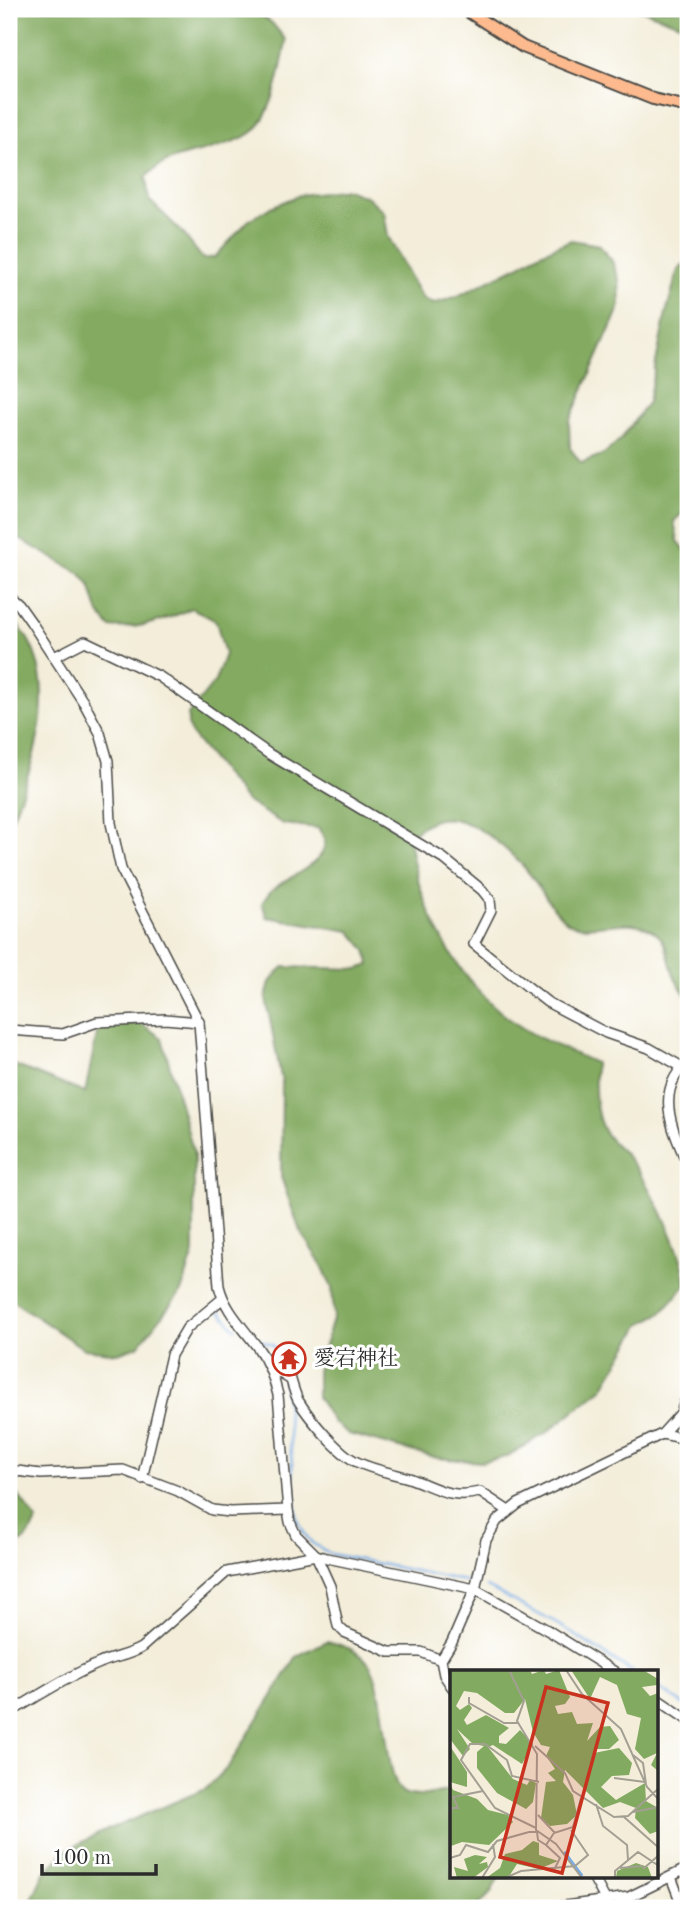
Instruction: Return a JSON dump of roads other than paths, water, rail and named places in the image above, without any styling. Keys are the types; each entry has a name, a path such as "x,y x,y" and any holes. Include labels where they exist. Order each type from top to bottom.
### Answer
{"main road":[{"path":"464,9 523,47 653,99 688,107"}],"street":[{"path":"9,596 19,605 94,720 108,761 111,822 121,869 199,1022 216,1269 222,1299 270,1367 278,1395 288,1510 296,1535 316,1555 330,1586 338,1626 344,1632 389,1652 421,1652 441,1660"},
{"path":"54,657 85,641 160,677 269,754 443,858 482,890 489,900 491,910 474,944 547,1002 606,1033 649,1048 685,1065 671,1088 668,1112 688,1165"},
{"path":"9,1030 63,1034 97,1022 165,1019 199,1022"},
{"path":"142,1479 171,1355 187,1328 222,1299"},
{"path":"270,1367 291,1380 297,1398 307,1413 357,1462 445,1493 463,1496 480,1492 507,1510"},
{"path":"450,1684 444,1675 441,1660 452,1642 475,1589 491,1528 507,1510 662,1434 681,1413 688,1392"},
{"path":"662,1434 688,1439"},
{"path":"9,1470 41,1474 123,1470 178,1491 212,1510 230,1513 288,1510"},
{"path":"9,1713 80,1672 103,1661 127,1656 141,1648 227,1573 316,1555 475,1589 612,1670"},
{"path":"658,1700 688,1720"},
{"path":"551,1908 606,1901 642,1892 688,1868"},
{"path":"671,1877 683,1908"},
{"path":"594,1878 606,1901"}],"waterway":[{"path":"220,1312 236,1329"},
{"path":"255,1338 273,1345 285,1371"},
{"path":"284,1378 297,1518 312,1543 331,1554 469,1582"},
{"path":"487,1587 557,1624 630,1670"},
{"path":"658,1688 688,1707"}],"place":[{"name":"愛宕神社","path":"289,1359"}]}
